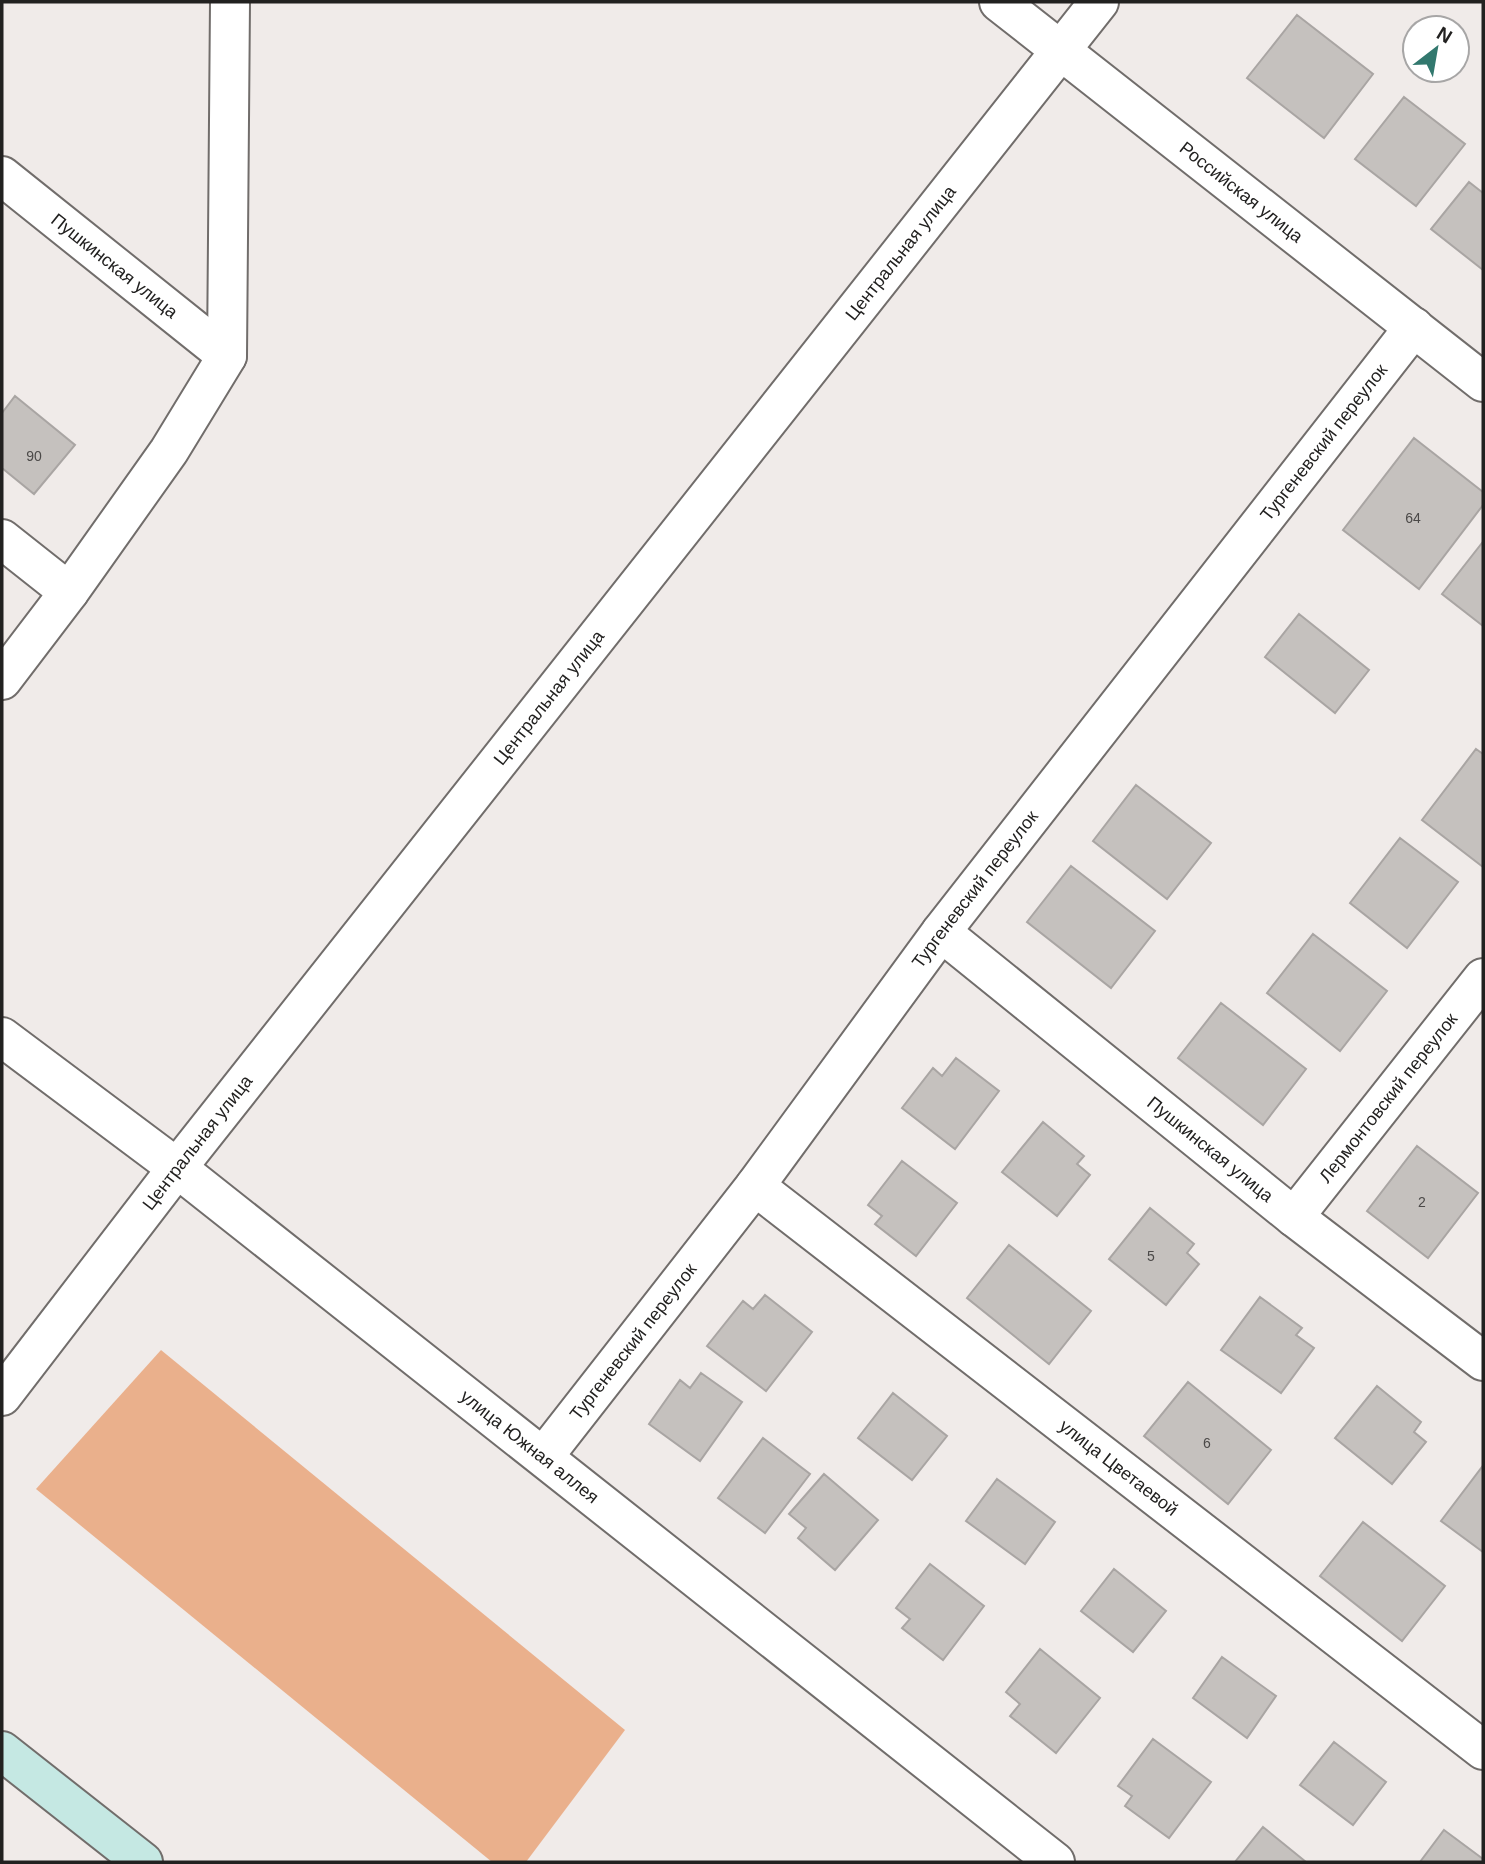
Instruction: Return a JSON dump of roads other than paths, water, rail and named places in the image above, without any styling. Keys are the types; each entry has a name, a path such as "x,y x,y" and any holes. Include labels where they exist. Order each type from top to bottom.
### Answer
{"main road":[{"path":"2,1751 143,1862"}],"street":[{"path":"2,680 169,452 227,355 230,2"},
{"name":"Российская улица","path":"999,2 1483,383"},
{"name":"Центральная улица","path":"2,1396 177,1168 1099,2"},
{"name":"Пушкинская улица","path":"2,176 227,355"},
{"name":"Тургеневский переулок","path":"544,1456 755,1186 941,932 1414,327"},
{"path":"2,539 69,592"},
{"name":"Пушкинская улица","path":"941,932 1294,1217 1483,1361"},
{"name":"Лермонтовский переулок","path":"1294,1217 1483,978"},
{"name":"улица Южная аллея","path":"2,1037 177,1168 1055,1862"},
{"name":"улица Цветаевой","path":"755,1186 1483,1750"}]}
